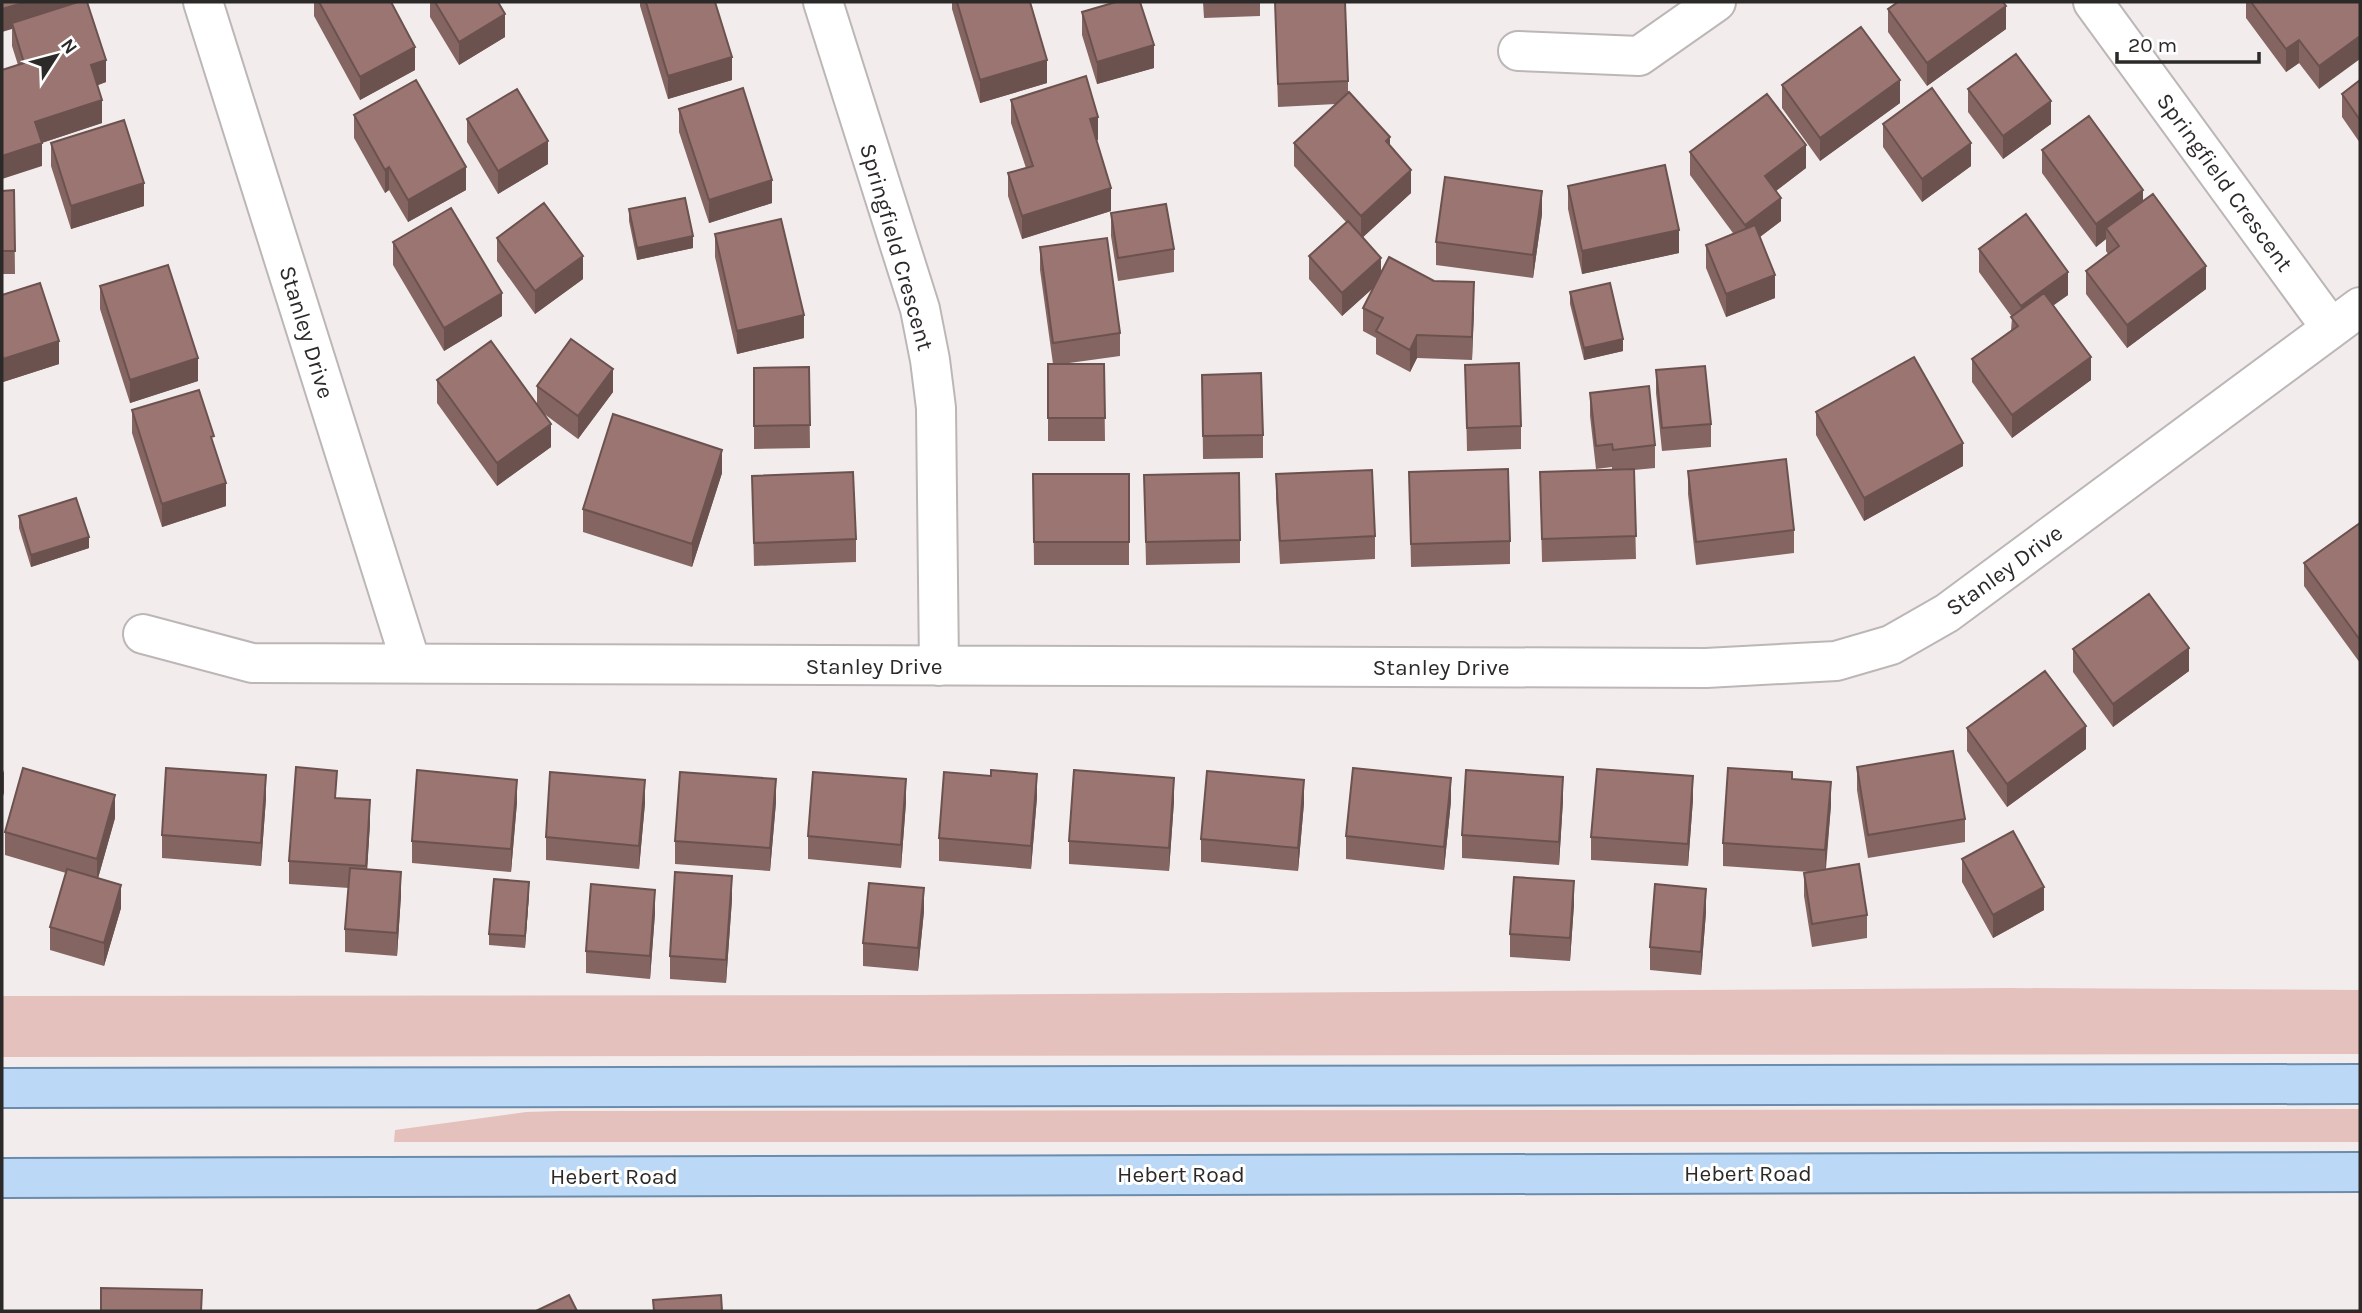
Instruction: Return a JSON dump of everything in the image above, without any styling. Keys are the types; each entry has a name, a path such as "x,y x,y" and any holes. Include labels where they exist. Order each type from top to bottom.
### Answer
{"main road":[{"path":"2,1088 2360,1084"},
{"name":"Hebert Road","path":"2,1178 2360,1172"}],"street":[{"name":"Stanley Drive","path":"203,2 411,663"},
{"name":"Springfield Crescent","path":"823,2 920,309 930,360 936,408 939,666"},
{"path":"1518,51 1639,57 1716,2"},
{"name":"Springfield Crescent","path":"2093,2 2346,318"},
{"name":"Stanley Drive","path":"143,634 252,663 1706,668 1836,661 1891,645 1947,613 2346,318"}],"shaded area":[{"path":"2011,988 2360,990 2360,1054 2,1057 2,996 918,995"},
{"path":"2360,1109 2360,1142 394,1142 395,1130 526,1112 559,1111"}],"building":[{"path":"2,2 26,2 2,9"},
{"path":"78,2 87,2 106,60 91,65 102,100 35,122 42,143 2,156 2,70 24,63 12,23"},
{"path":"319,2 391,2 415,47 360,77"},
{"path":"435,2 498,2 505,14 459,42"},
{"path":"646,2 715,2 732,57 668,76"},
{"path":"957,2 1030,2 1047,60 980,80"},
{"path":"1116,2 1140,2 1154,45 1097,62 1082,12"},
{"path":"1275,2 1345,2 1348,81 1278,84"},
{"path":"1898,2 2003,2 2006,6 1927,63 1888,9"},
{"path":"2251,2 2360,2 2360,36 2319,66 2299,40 2286,49"},
{"path":"1861,27 1900,80 1820,138 1782,85"},
{"path":"2016,54 2051,101 2003,136 1968,89"},
{"path":"1086,76 1098,117 1090,119 1111,188 1022,216 1008,173 1033,166 1011,100"},
{"path":"416,80 466,167 408,200 389,167 385,170 354,115"},
{"path":"2360,80 2360,120 2342,94"},
{"path":"743,88 772,180 709,200 679,109"},
{"path":"1932,88 1971,143 1922,179 1883,124"},
{"path":"517,89 548,141 498,171 467,119"},
{"path":"1349,92 1390,137 1386,141 1411,170 1361,216 1294,143"},
{"path":"1767,94 1806,145 1765,176 1781,198 1745,225 1690,152"},
{"path":"2089,116 2143,190 2096,224 2042,150"},
{"path":"124,120 144,183 71,206 51,143"},
{"path":"1665,165 1679,230 1582,251 1568,186"},
{"path":"1445,177 1542,191 1533,255 1436,242"},
{"path":"14,190 15,251 2,251 2,191"},
{"path":"2153,194 2206,266 2127,325 2086,271 2119,246 2106,228"},
{"path":"685,198 693,236 637,248 629,209"},
{"path":"544,203 583,256 535,291 497,238"},
{"path":"1166,204 1174,249 1118,258 1111,213"},
{"path":"451,208 502,293 444,328 393,242"},
{"path":"2026,214 2068,272 2021,306 1979,249"},
{"path":"781,219 804,315 737,331 715,234"},
{"path":"1348,221 1381,258 1342,293 1309,256"},
{"path":"1755,225 1775,275 1726,294 1706,245"},
{"path":"1107,238 1120,333 1053,343 1040,247"},
{"path":"1389,257 1434,281 1474,282 1472,337 1417,335 1410,350 1376,331 1383,318 1363,308"},
{"path":"168,265 198,358 130,380 100,286"},
{"path":"40,283 59,341 3,359 2,295"},
{"path":"1610,283 1623,339 1584,348 1570,292"},
{"path":"2044,293 2091,357 2012,415 1972,359 2018,326 2011,317"},
{"path":"571,339 613,369 578,416 537,386"},
{"path":"491,341 551,424 497,463 437,380"},
{"path":"1914,357 1963,443 1864,498 1816,412"},
{"path":"1519,363 1521,426 1467,428 1465,365"},
{"path":"1048,364 1104,364 1105,418 1048,418"},
{"path":"1705,366 1711,424 1662,428 1656,370"},
{"path":"809,367 810,425 754,426 754,368"},
{"path":"1261,373 1263,435 1203,436 1202,375"},
{"path":"1649,386 1655,445 1613,450 1612,444 1596,446 1590,393"},
{"path":"199,390 226,483 162,504 132,410"},
{"path":"613,414 722,450 692,544 583,509"},
{"path":"1786,459 1794,530 1696,542 1688,471"},
{"path":"1508,469 1510,541 1411,544 1409,472"},
{"path":"1634,469 1636,536 1542,539 1540,472"},
{"path":"1372,470 1375,536 1280,541 1276,474"},
{"path":"853,472 856,539 754,543 752,476"},
{"path":"1239,473 1240,540 1146,542 1144,475"},
{"path":"1033,474 1129,474 1129,542 1034,542"},
{"path":"76,498 89,537 31,555 19,516"},
{"path":"2360,523 2360,640 2304,563"},
{"path":"2149,594 2189,648 2113,704 2073,649"},
{"path":"2045,671 2086,726 2007,784 1967,728"},
{"path":"1953,751 1965,819 1868,835 1857,767"},
{"path":"296,767 337,771 335,798 370,800 366,866 289,861"},
{"path":"23,768 115,795 97,859 5,832"},
{"path":"166,768 266,775 261,843 162,835"},
{"path":"1353,768 1451,778 1444,847 1346,836"},
{"path":"1728,768 1792,772 1792,779 1831,782 1825,850 1723,843"},
{"path":"1597,769 1693,776 1688,844 1591,837"},
{"path":"417,770 517,780 511,849 412,841"},
{"path":"991,770 1037,774 1031,846 939,838 944,772 991,776"},
{"path":"1074,770 1174,778 1169,848 1069,841"},
{"path":"1466,770 1563,777 1559,842 1462,835"},
{"path":"1207,771 1304,780 1298,848 1201,839"},
{"path":"550,772 645,780 639,846 546,837"},
{"path":"680,772 776,779 770,848 675,841"},
{"path":"813,772 906,779 901,845 808,836"},
{"path":"2013,831 2044,887 1993,915 1962,859"},
{"path":"1859,864 1867,915 1812,924 1804,873"},
{"path":"350,868 401,872 397,933 345,929"},
{"path":"67,869 121,885 104,943 50,927"},
{"path":"675,872 732,876 726,960 670,956"},
{"path":"1514,877 1574,881 1570,938 1510,934"},
{"path":"494,879 529,882 525,936 489,934"},
{"path":"869,883 924,888 918,948 863,943"},
{"path":"591,884 655,890 650,956 586,951"},
{"path":"1655,884 1706,889 1701,952 1650,947"},
{"path":"101,1288 202,1290 201,1311 101,1311"},
{"path":"569,1295 577,1311 536,1311"},
{"path":"721,1295 722,1311 654,1311 653,1300"}]}
